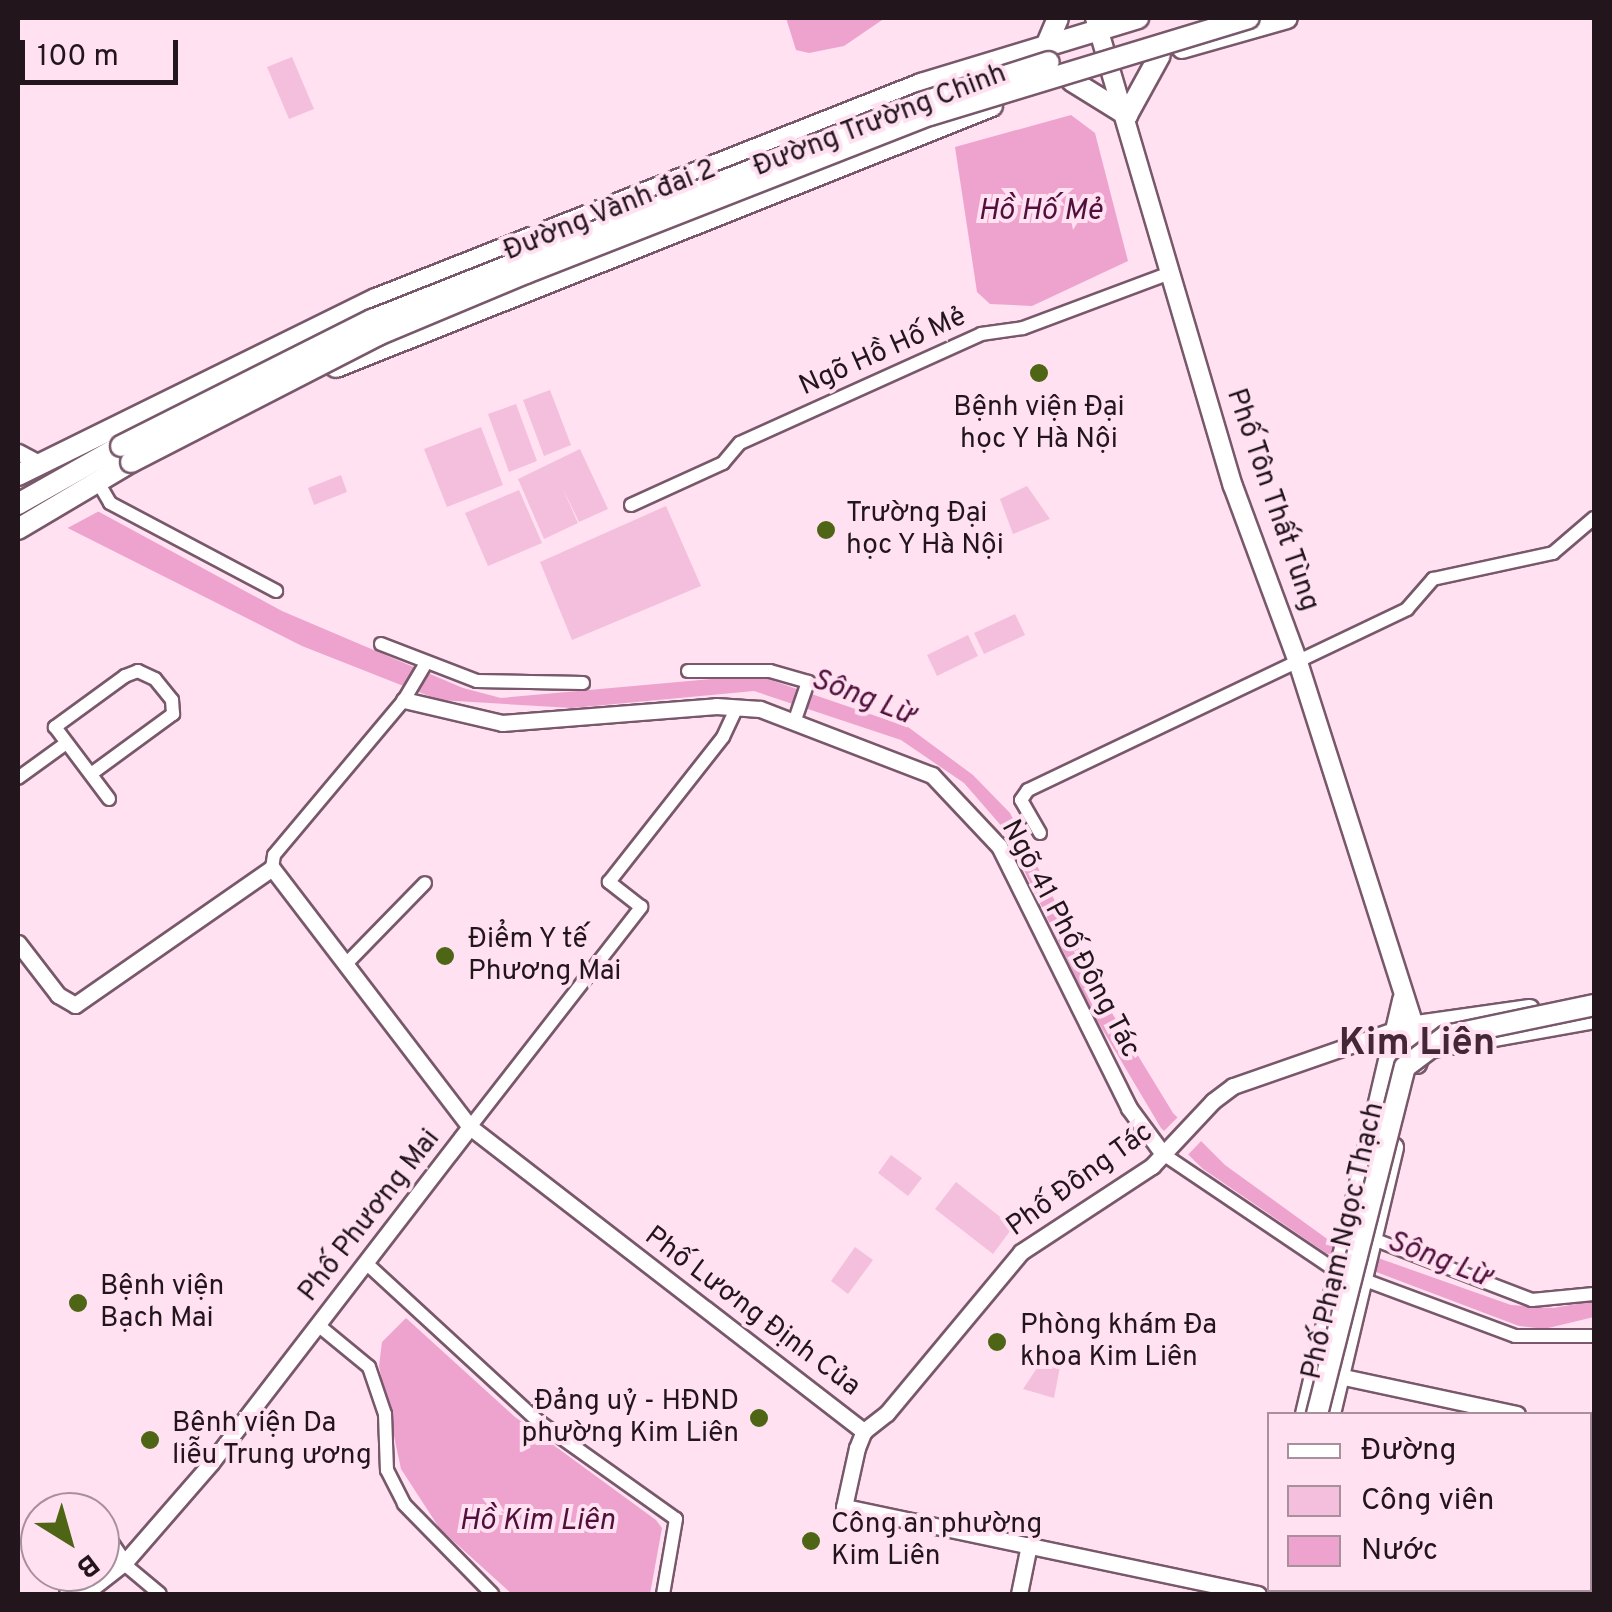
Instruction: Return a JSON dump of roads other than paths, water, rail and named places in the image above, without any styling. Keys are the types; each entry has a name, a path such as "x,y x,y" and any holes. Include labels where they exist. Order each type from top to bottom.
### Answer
{"main road":[{"path":"1047,44 1058,18"},
{"name":"Đường Trường Chinh","path":"23,471 251,356 628,196 922,84 1047,44 1098,23 1138,18"},
{"name":"Đường Vành đai 2","path":"18,521 126,454 355,328 920,103 1205,18"},
{"name":"Đường Vành đai 2","path":"18,504 296,374 526,274 930,115 1249,18"},
{"name":"Đường Trường Chinh","path":"18,538 263,400 401,338 926,129 1072,80 1287,18"},
{"name":"Phố Tôn Thất Tùng","path":"1098,23 1233,486 1297,660 1402,999 1405,1027"},
{"path":"1072,80 1127,115 1160,55"},
{"path":"628,196 646,242"},
{"path":"251,356 263,400"},
{"path":"23,471 126,454"},
{"path":"18,529 126,454"},
{"path":"1422,1051 1405,1027 1594,996"},
{"path":"1318,1412 1405,1067 1446,1036 1594,1005"},
{"path":"1473,1017 1478,1041"},
{"path":"1393,1048 1422,1051 1594,1019"},
{"name":"Phố Phạm Ngọc Thạch","path":"1305,1412 1373,1121 1393,1048 1405,1027"},
{"name":"Phố Phạm Ngọc Thạch","path":"1331,1412 1399,1126 1422,1051"},
{"path":"1373,1121 1399,1126"}],"street":[{"name":"Ngõ Hồ Hố Mẻ","path":"630,505 723,463 740,443 981,334 1023,328 1170,274"},
{"path":"93,495 276,592"},
{"path":"1040,833 1022,800 1028,790 1408,609 1433,579 1553,553 1594,518"},
{"path":"381,644 423,669 477,681 583,683"},
{"path":"18,942 58,995 75,1005 272,868 274,855 408,695 423,669"},
{"path":"688,671 770,671 807,685 796,715"},
{"path":"92,774 173,714 172,700 155,679 138,672 112,684 55,726 109,799"},
{"name":"Ngõ 41 Phố Đông Tác","path":"408,695 483,720 564,720 737,707 796,715 916,766 971,809 999,846 1135,1119 1167,1150"},
{"name":"Phố Phương Mai","path":"84,1594 126,1556 211,1463 641,906 609,882 723,736 737,707"},
{"path":"18,778 65,744"},
{"name":"Phố Lương Định Của","path":"272,868 470,1127 864,1431 844,1506 1258,1594"},
{"path":"346,964 425,883"},
{"name":"Phố Đông Tác","path":"864,1431 912,1385 1020,1252 1167,1150 1233,1086 1405,1027"},
{"path":"1373,1038 1393,1048"},
{"path":"1167,1150 1339,1268"},
{"path":"1373,1239 1532,1300 1594,1294"},
{"path":"366,1263 538,1420 676,1519 663,1594"},
{"path":"1362,1279 1516,1336 1594,1336"},
{"path":"318,1325 369,1367 385,1414 388,1470 404,1504 492,1594"},
{"path":"1339,1376 1508,1412"},
{"path":"1019,1594 1029,1546"},
{"path":"120,1550 160,1594"},
{"name":"Phố Phương Mai","path":"120,1559 126,1556"}],"water":[{"path":"786,18 885,18 844,46 809,53 796,50"},
{"name":"Hồ Hố Mẻ","path":"1071,115 1095,133 1128,261 1032,306 990,304 977,292 955,147"},
{"path":"18,468 282,611 463,688 501,698 756,675 908,727 973,775 1010,813 1112,1013 1173,1113 1225,1165 1330,1241 1511,1305 1553,1308 1594,1301 1594,1317 1544,1329 1519,1326 1326,1253 1203,1169 1161,1128 1095,1017 1004,829 964,783 901,740 754,691 572,708 439,700 302,646 18,503"},
{"name":"Hồ Kim Liên","path":"406,1318 515,1417 656,1520 662,1528 650,1594 512,1594 440,1529 401,1469 379,1366 382,1342"}],"place":[{"name":"Bệnh viện Đại học Y Hà Nội","path":"1039,373"},
{"name":"Trường Đại học Y Hà Nội","path":"826,530"},
{"name":"Điểm Y tế Phương Mai","path":"445,956"},
{"name":"Bệnh viện Bạch Mai","path":"78,1303"},
{"name":"Phòng khám Đa khoa Kim Liên","path":"997,1342"},
{"name":"Đảng uỷ - HĐND phường Kim Liên","path":"759,1418"},
{"name":"Bệnh viện Da liễu Trung ương","path":"150,1440"},
{"name":"Công an phường Kim Liên","path":"811,1541"}],"district":[{"name":"Kim Liên","path":"1417,1045"}],"water label":[{"name":"Sông Lừ","path":"863,699"},
{"name":"Sông Lừ","path":"1439,1261"}]}
